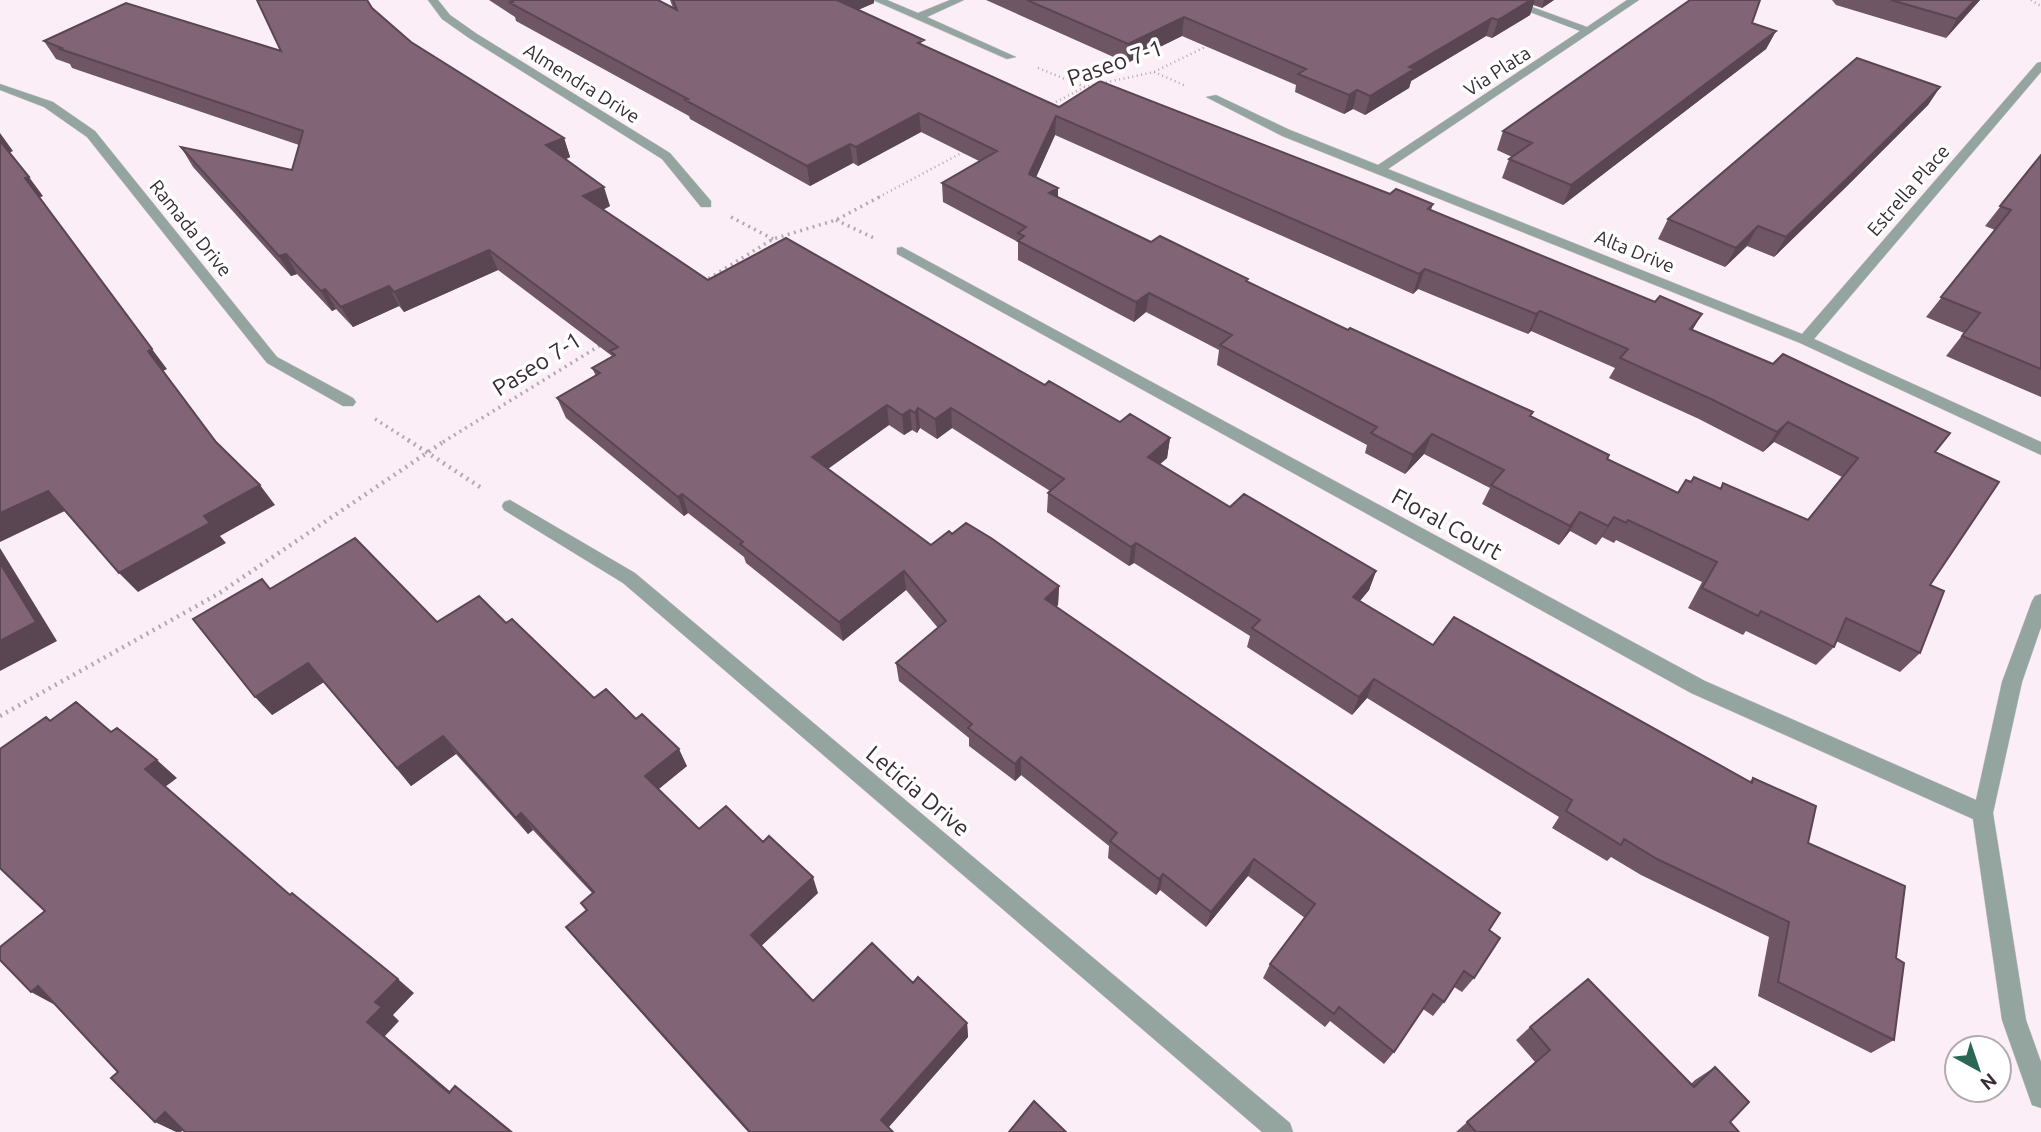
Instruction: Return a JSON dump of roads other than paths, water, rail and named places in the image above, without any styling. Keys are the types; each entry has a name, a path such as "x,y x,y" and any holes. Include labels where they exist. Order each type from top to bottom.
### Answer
{"street":[{"name":"Almendra Drive","path":"433,0 446,17 473,37 666,156 706,204"},
{"path":"878,0 1011,57"},
{"path":"918,17 958,0"},
{"path":"1503,0 1589,31"},
{"name":"Via Plata","path":"1380,170 1634,0"},
{"name":"Estrella Place","path":"1805,340 2041,65"},
{"name":"Ramada Drive","path":"0,87 26,93 62,111 91,134 272,360 348,402"},
{"name":"Alta Drive","path":"1212,97 1286,133 1805,340 2041,449"},
{"name":"Floral Court","path":"902,251 1698,687 1983,813"},
{"name":"Leticia Drive","path":"510,506 629,578 1281,1132"},
{"path":"2041,601 2012,682 1983,813 2014,1020 2041,1096"}]}
